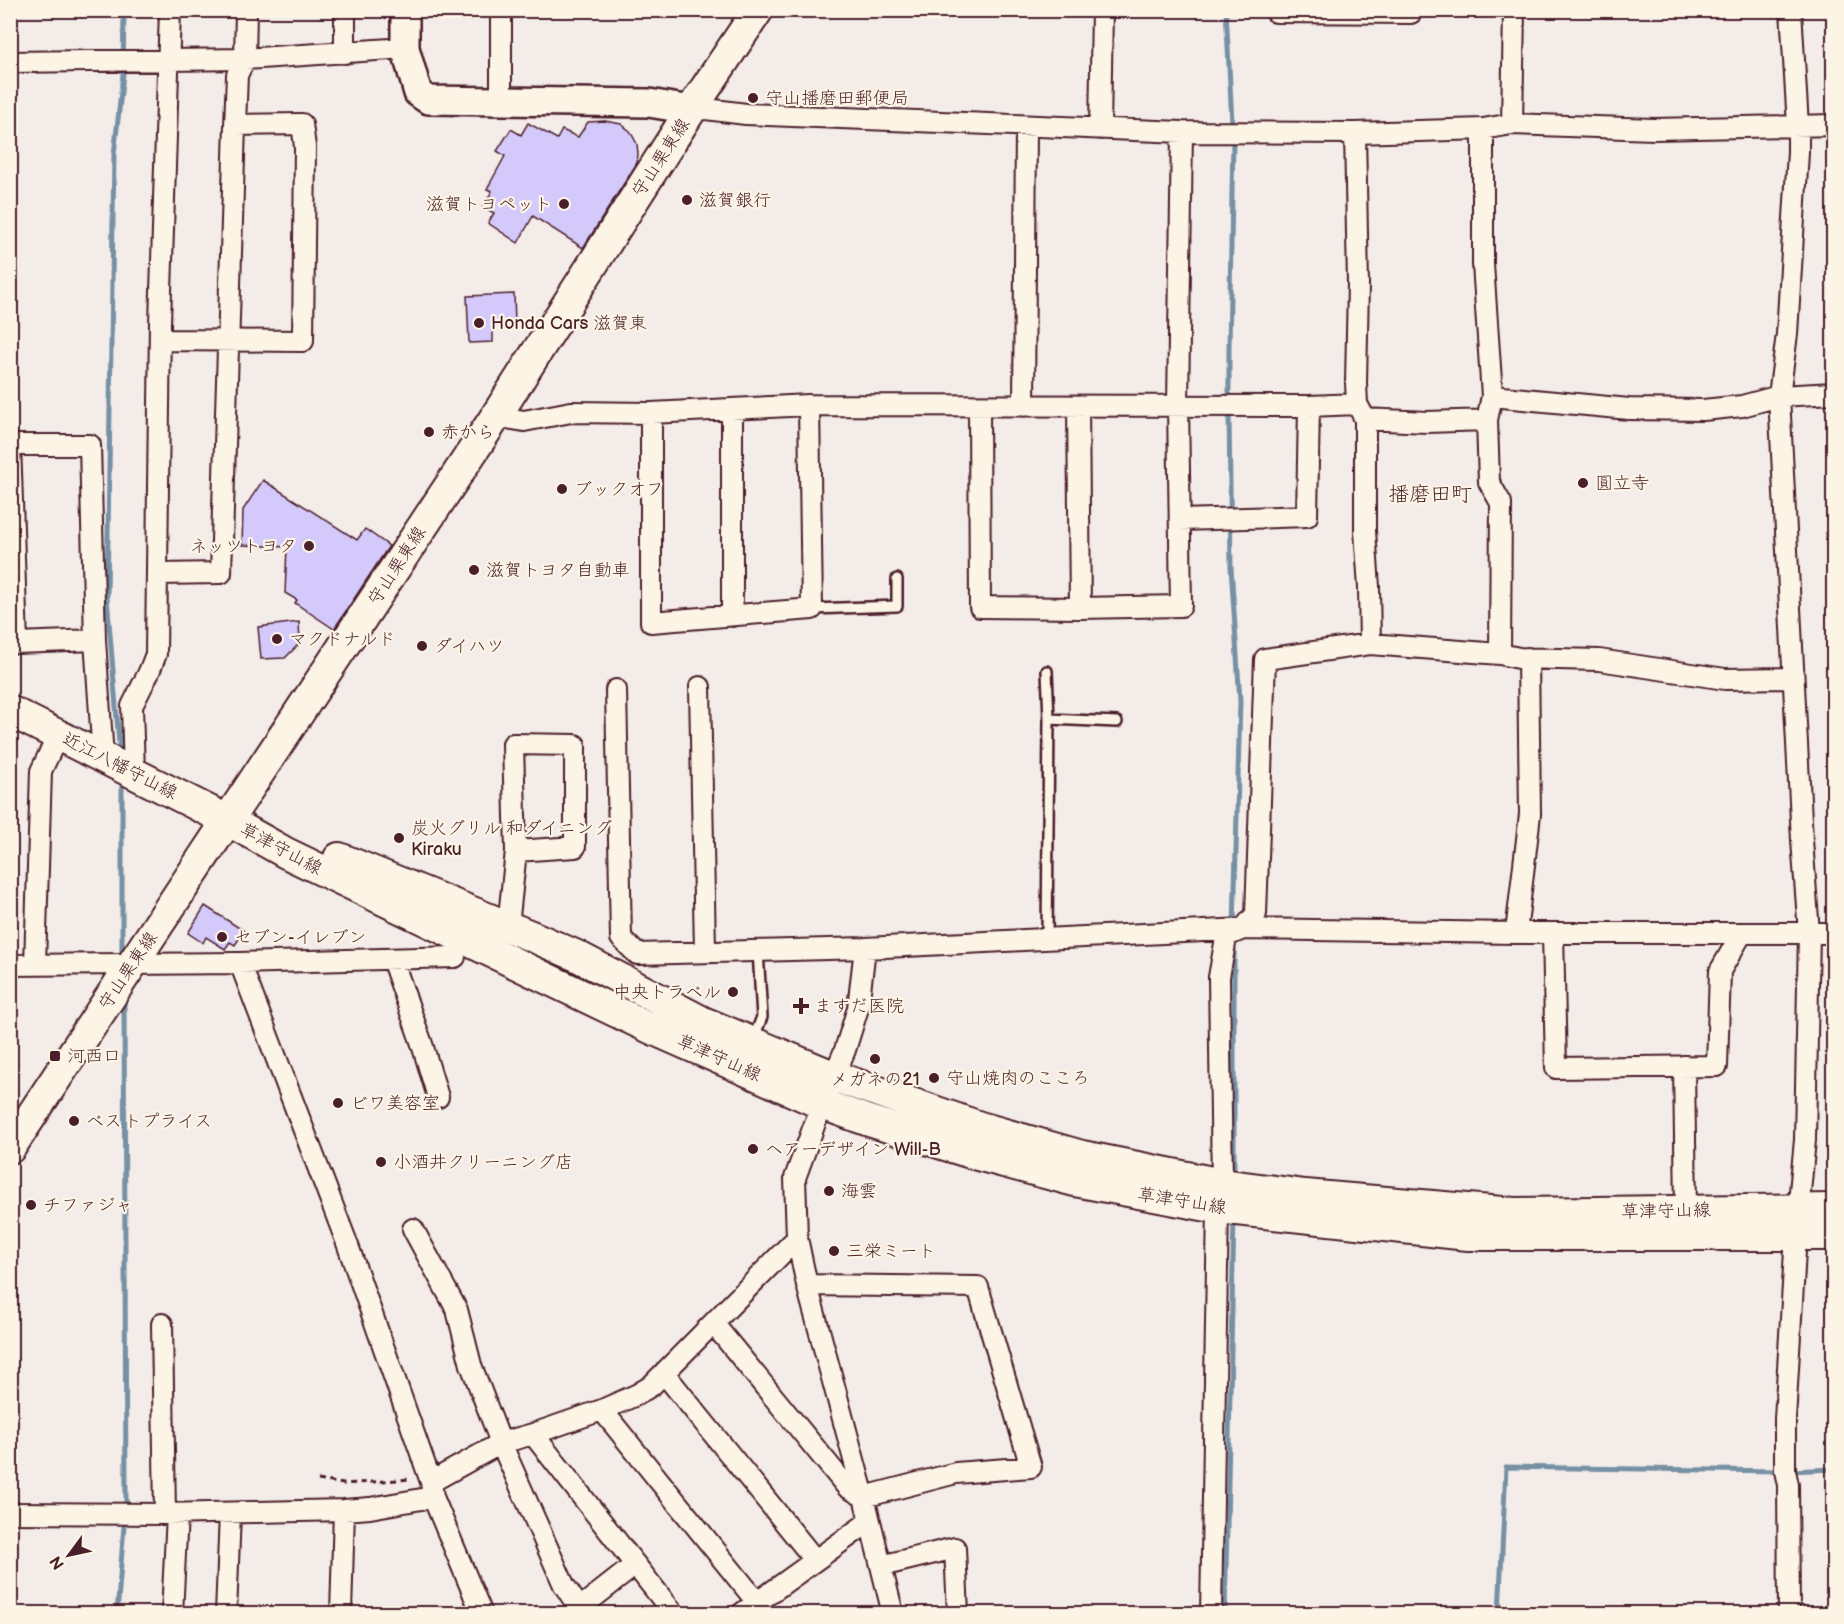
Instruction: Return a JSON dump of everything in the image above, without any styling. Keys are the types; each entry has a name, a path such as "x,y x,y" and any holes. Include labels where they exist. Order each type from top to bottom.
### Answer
{"main road":[{"name":"守山栗東線","path":"10,1148 496,416 691,110 758,10"},
{"name":"近江八幡守山線","path":"10,711 229,821"},
{"name":"草津守山線","path":"229,821 293,840 577,956 704,1022 752,1043 827,1090"},
{"name":"草津守山線","path":"229,821 286,853 629,1018 827,1090 980,1127 1220,1196 1468,1235 1798,1222 1833,1209"},
{"name":"草津守山線","path":"1220,1196 1305,1195 1514,1213 1686,1211 1798,1222 1833,1235"}],"street":[{"path":"134,773 132,706 156,654 160,340 170,10"},
{"path":"157,574 221,573 237,75 244,59 246,10"},
{"path":"345,10 345,53"},
{"path":"405,10 405,48 418,93 428,100 649,103 691,110 706,109 746,114 1182,132 1356,133 1483,129 1512,124 1654,129 1833,125"},
{"path":"501,10 501,102"},
{"path":"1100,129 1102,10"},
{"path":"1276,10 1276,12 1411,13 1411,10"},
{"path":"1512,124 1514,10"},
{"path":"1789,1614 1785,1419 1805,1129 1809,933 1802,840 1779,396 1787,334 1796,192 1798,126 1791,10"},
{"path":"10,62 244,59 405,48"},
{"path":"160,340 303,341 305,147 302,124 235,125"},
{"path":"1024,406 1026,127"},
{"path":"1483,129 1484,264 1492,396 1487,420 1489,482 1501,503 1500,654"},
{"path":"979,406 980,607 1181,606 1178,405 1182,132"},
{"path":"1356,133 1358,284 1356,383 1361,411 1370,644"},
{"path":"1492,396 1629,409 1703,410 1742,406 1779,396 1833,393"},
{"path":"496,416 524,421 571,412 651,413 809,405 1178,405 1309,406 1361,411 1427,422 1487,420"},
{"path":"651,413 651,622 812,609 809,405"},
{"path":"1078,406 1080,608"},
{"path":"1180,520 1307,516 1309,406"},
{"path":"732,409 732,616"},
{"path":"94,640 17,643 10,445 90,445 94,640 103,758"},
{"path":"1211,1614 1220,1196 1219,977 1226,938 1229,934 1243,929 1256,914 1266,659 1370,644 1528,658 1599,660 1725,679 1793,678"},
{"path":"1515,933 1530,814 1528,658"},
{"path":"700,687 705,951"},
{"path":"616,690 621,938 637,954 865,948 1243,929 1515,933 1833,933"},
{"path":"35,964 41,771 58,735"},
{"path":"508,926 516,851 513,744 575,745 575,847 516,851"},
{"path":"1553,933 1556,1068 1717,1066 1720,971 1742,933"},
{"path":"865,948 858,1008 845,1050 827,1090 795,1178 797,1238 807,1285 893,1614"},
{"path":"10,964 240,963 455,957"},
{"path":"392,958 438,1097"},
{"path":"240,963 347,1243 431,1484 482,1614"},
{"path":"1684,1066 1686,1211"},
{"path":"413,1229 457,1310 471,1365 501,1443 564,1585 581,1611 635,1565"},
{"path":"10,1513 171,1514 370,1508 431,1484 501,1443 602,1410 651,1386 797,1238"},
{"path":"713,1323 847,1487 864,1497 956,1473 1031,1467 978,1287 807,1285"},
{"path":"162,1324 171,1514 172,1614"},
{"path":"664,1373 815,1560"},
{"path":"602,1410 749,1608 870,1521"},
{"path":"532,1434 674,1614"},
{"path":"341,1614 344,1510"},
{"path":"226,1614 230,1513"},
{"path":"881,1566 955,1548 958,1614"}],"lane":[{"path":"812,609 897,606 897,579"},
{"path":"1047,671 1049,719 1047,939"},
{"path":"1049,719 1118,722"},
{"path":"752,1043 762,1017 758,951"}],"path":[{"path":"318,1480 344,1484 413,1479 431,1484"}],"building":[{"path":"605,121 621,124 630,131 637,144 637,163 583,248 533,216 518,243 488,223 494,213 483,207 492,191 487,189 505,156 497,151 511,129 521,135 528,123 557,139 562,130 578,137 588,122"},
{"path":"514,294 515,323 493,324 493,342 469,343 467,296"},
{"path":"263,480 357,540 365,529 389,546 334,629 295,603 297,600 285,593 287,547 242,545 243,510"},
{"path":"299,622 300,643 285,658 261,659 258,627"},
{"path":"205,906 244,931 235,945 230,942 225,949 206,937 203,943 188,933"}],"waterway":[{"path":"120,755 107,598 114,155 123,74 124,10"},
{"path":"1226,10 1233,141 1229,402"},
{"path":"1229,411 1231,567 1240,701 1234,926"},
{"path":"122,779 122,959"},
{"path":"1234,948 1234,1175"},
{"path":"117,1614 126,1501 124,998"},
{"path":"1225,1614 1234,1218"},
{"path":"1499,1614 1506,1467 1781,1471"},
{"path":"1790,1471 1834,1469"}],"place":[{"name":"守山播磨田郵便局","path":"753,98"},
{"name":"滋賀銀行","path":"687,200"},
{"name":"滋賀トヨペット","path":"564,204"},
{"name":"Honda Cars 滋賀東","path":"479,323"},
{"name":"赤から","path":"429,432"},
{"name":"圓立寺","path":"1583,483"},
{"name":"ブックオフ","path":"562,489"},
{"name":"ネッツトヨタ","path":"309,546"},
{"name":"滋賀トヨタ自動車","path":"474,570"},
{"name":"マクドナルド","path":"277,639"},
{"name":"ダイハツ","path":"422,646"},
{"name":"炭火グリル 和ダイニング Kiraku","path":"399,838"},
{"name":"セブン-イレブン","path":"222,937"},
{"name":"中央トラベル","path":"733,992"},
{"name":"ますだ医院","path":"801,1006"},
{"name":"河西口","path":"55,1056"},
{"name":"メガネの21","path":"875,1059"},
{"name":"守山焼肉のこころ","path":"934,1078"},
{"name":"ビワ美容室","path":"338,1103"},
{"name":"ベストプライス","path":"74,1121"},
{"name":"ヘアーデザイン Will-B","path":"753,1149"},
{"name":"小酒井クリーニング店","path":"381,1162"},
{"name":"海雲","path":"829,1191"},
{"name":"チファジャ","path":"31,1205"},
{"name":"三栄ミート","path":"834,1251"}],"district":[{"name":"播磨田町","path":"1430,494"}]}
